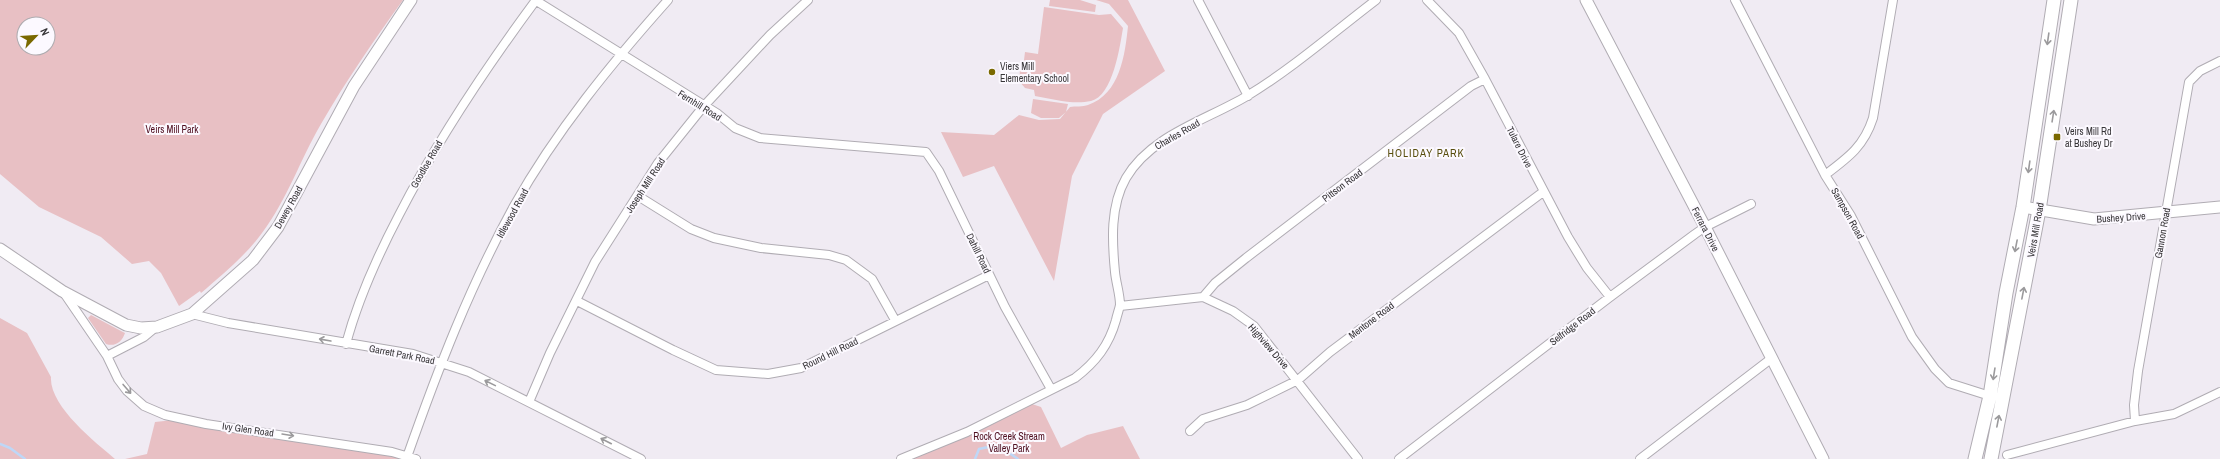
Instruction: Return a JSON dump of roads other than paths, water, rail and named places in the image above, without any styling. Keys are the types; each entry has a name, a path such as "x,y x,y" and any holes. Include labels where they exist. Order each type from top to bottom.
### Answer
{"main road":[{"name":"Veirs Mill Road","path":"1975,459 1990,396 2006,293 2023,207 2054,0"},
{"name":"Veirs Mill Road","path":"1991,459 2039,210 2071,0"}],"street":[{"name":"Dewey Road","path":"107,356 144,336 157,326 192,314 254,260 278,227 354,86 411,0"},
{"name":"Fernhill Road","path":"535,0 703,107 718,114 736,128 760,138 887,148"},
{"name":"Goodloe Road","path":"346,344 354,315 382,248 425,165 469,92 535,0"},
{"name":"Idlewood Road","path":"407,456 440,361 466,300 515,205 569,120 619,54 668,0"},
{"name":"Joseph Mill Road","path":"529,402 595,262 658,163 703,107 770,35 808,0"},
{"path":"1198,0 1248,96"},
{"name":"Charles Road","path":"1051,389 1075,378 1099,356 1112,335 1120,306 1115,270 1113,215 1117,198 1126,177 1140,159 1160,142 1248,96 1287,69 1376,0"},
{"name":"Tulare Drive","path":"1427,0 1459,33 1485,79 1543,192 1588,268 1610,297"},
{"name":"Ferrara Drive","path":"1586,0 1705,227 1823,459"},
{"name":"Sampson Road","path":"1735,0 1825,175 1851,216 1912,337 1935,369 1949,382 1990,396"},
{"path":"1825,175 1853,154 1868,134 1873,118 1893,0"},
{"name":"Gannon Road","path":"2135,421 2134,405 2138,371 2189,82 2200,71 2220,61"},
{"name":"Pittson Road","path":"1203,297 1215,283 1246,258 1471,86 1485,79"},
{"name":"Dahill Road","path":"887,148 926,152 940,171 989,275 1051,389"},
{"name":"Mentone Road","path":"1190,431 1203,420 1247,405 1298,380 1330,352 1543,192"},
{"path":"638,196 691,229 714,238 761,248 829,255 846,260 872,279 895,320"},
{"name":"Selfridge Road","path":"1399,459 1610,297 1705,227 1751,204"},
{"name":"Bushey Drive","path":"2023,207 2094,219 2165,214 2220,207"},
{"path":"0,249 62,291 126,325 140,328 157,326"},
{"name":"Round Hill Road","path":"576,301 716,370 768,374 801,368 895,320 989,275"},
{"path":"62,291 107,356"},
{"path":"1120,306 1203,297"},
{"name":"Highview Drive","path":"1203,297 1233,311 1254,326 1298,380 1358,459"},
{"name":"Garrett Park Road","path":"192,314 228,324 413,354 440,361 469,372 641,459"},
{"name":"Ivy Glen Road","path":"107,356 118,378 127,391 144,406 164,415 206,424 392,452 416,459"},
{"path":"1640,459 1772,358"},
{"path":"902,459 966,432 1051,389"},
{"path":"2007,455 2135,421 2174,414 2220,392"}],"waterway":[{"path":"0,444 10,448 25,459"},
{"path":"975,459 979,449 991,447 1000,448 1018,459"}],"place":[{"name":"Viers Mill Elementary School","path":"992,72"},
{"name":"Veirs Mill Rd at Bushey Dr","path":"2057,137"}],"district":[{"name":"HOLIDAY PARK","path":"1426,153"}],"park label":[{"name":"Veirs Mill Park","path":"172,129"},
{"name":"Rock Creek Stream Valley Park","path":"1009,442"}]}
